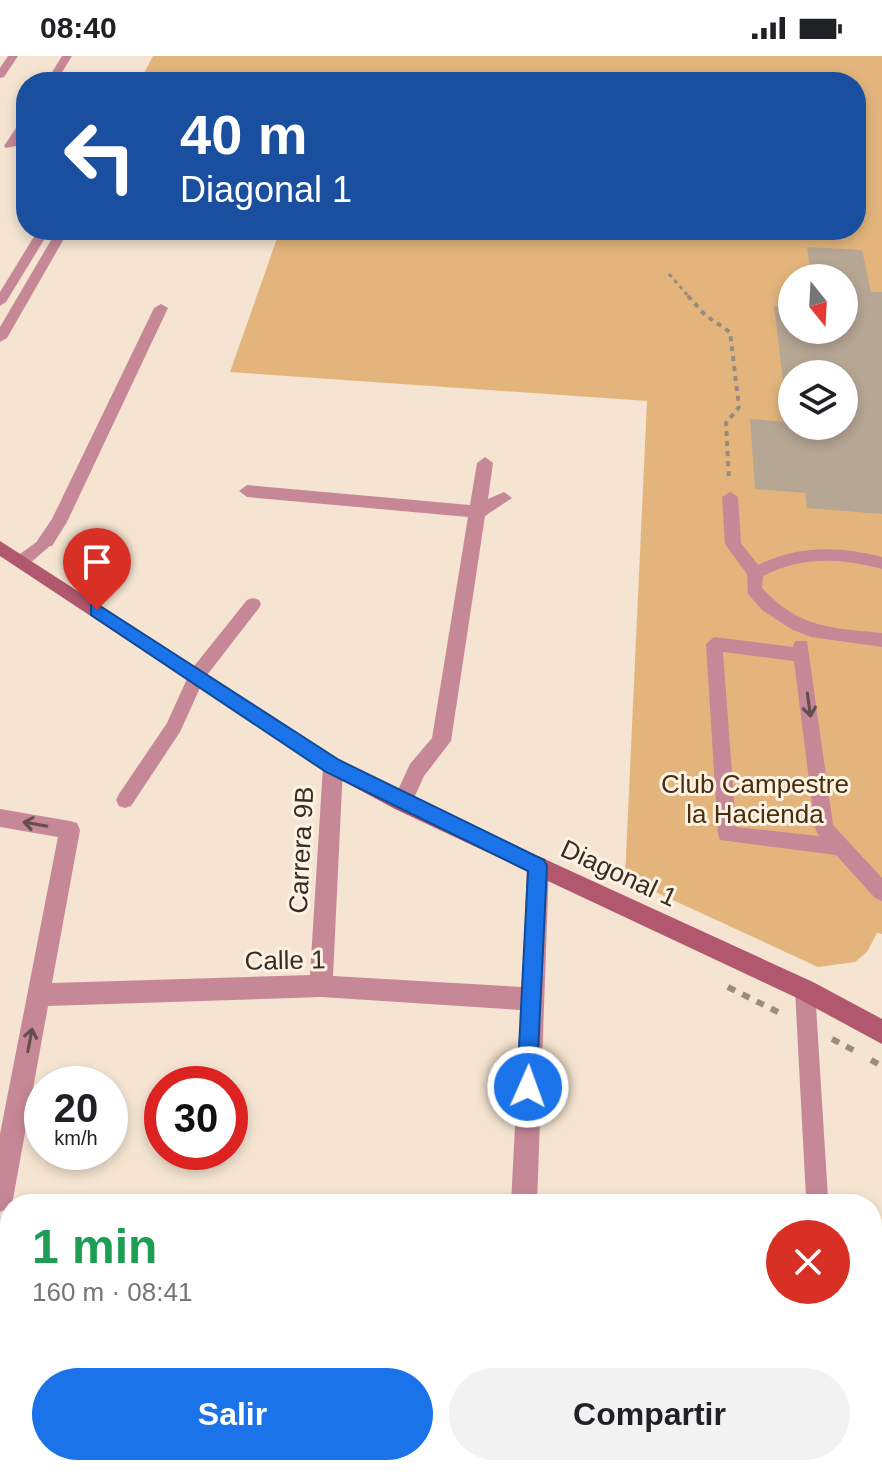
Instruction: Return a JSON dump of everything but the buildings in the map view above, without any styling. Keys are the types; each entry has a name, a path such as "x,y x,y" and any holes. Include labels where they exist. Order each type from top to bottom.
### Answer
{"main road":[{"name":"Diagonal 1","path":"0,547 333,766 402,803 805,990 882,1032"}],"street":[{"path":"46,541 59,522 161,308"},
{"path":"402,803 417,770 441,741 485,463"},
{"path":"247,491 478,512 504,498"},
{"name":"Carrera 9B","path":"321,986 333,766"},
{"path":"0,818 70,830 1,1194"},
{"path":"524,1194 538,866"},
{"name":"Calle 1","path":"39,995 321,986 531,999"}],"lane":[{"path":"0,75 13,56"},
{"path":"10,146 16,137"},
{"path":"0,302 38,240"},
{"path":"0,338 57,240"},
{"path":"730,497 733,544 755,573 754,590 771,611 798,628 824,636 882,640"},
{"path":"22,561 46,541"},
{"path":"755,573 778,560 828,552 882,563"},
{"path":"125,800 174,727 197,675 253,604"},
{"path":"798,628 824,828 882,892"},
{"path":"802,655 714,644 727,834 842,847"},
{"path":"805,990 817,1194"}],"path":[{"path":"669,274 705,315 730,332 735,347 739,407 726,423 730,497"}],"green space":[{"name":"Club Campestre la Hacienda","path":"153,56 882,56 882,934 877,933 867,952 855,962 818,967 625,878 647,401 230,372 276,240 866,240 866,72 145,72"}],"route":[{"path":"97,610 333,766 402,803 538,866 528,1087"}]}
